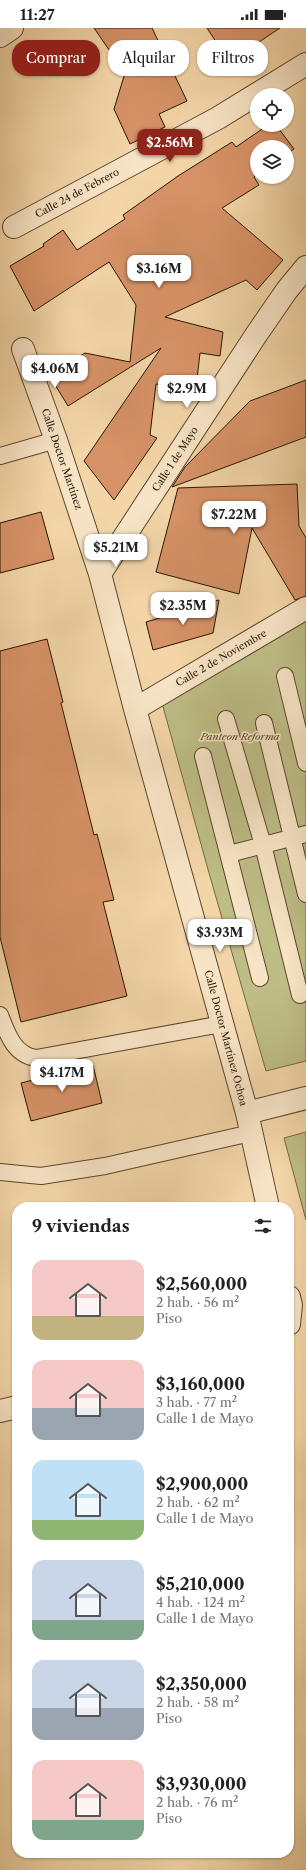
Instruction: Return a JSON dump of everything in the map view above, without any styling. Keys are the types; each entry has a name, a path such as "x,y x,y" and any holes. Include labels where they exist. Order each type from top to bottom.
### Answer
{"street":[{"path":"0,36 12,28"},
{"name":"Calle 24 de Febrero","path":"14,227 218,118 306,64"},
{"name":"Calle 1 de Mayo","path":"100,574 256,335 287,290 306,267"},
{"name":"Calle Doctor Martínez","path":"23,349 56,440 100,574 135,709"},
{"name":"Calle 2 de Noviembre","path":"135,709 306,608"},
{"name":"Calle Doctor Martínez Ochoa","path":"135,709 249,1123 267,1202"},
{"path":"249,1123 306,1098"},
{"path":"0,1411 12,1408"}],"lane":[{"path":"0,456 56,440"},
{"path":"285,676 306,763"},
{"path":"226,720 262,846 300,995"},
{"path":"264,723 299,836 306,894"},
{"path":"203,756 260,978"},
{"path":"229,854 299,836"},
{"path":"0,1015 16,1047 26,1056 36,1058 222,1024"},
{"path":"0,1172 41,1176 106,1166 249,1123"}],"green space":[{"name":"Panteon Reforma","path":"306,618 306,1061 266,1071 162,703"},
{"path":"306,1132 306,1220 284,1138"}],"building":[{"path":"94,28 152,28 158,40 108,40 108,48"},
{"path":"207,28 280,28 262,40 215,40"},
{"path":"124,76 175,76 187,101 159,114 165,127 130,144 114,109"},
{"path":"258,132 281,132 287,140 250,140 250,184 259,185 222,208 283,260 257,290 246,280 165,317 223,332 220,356 200,353 196,388 156,384 150,435 157,438 114,500 84,461 161,348 68,406 49,375 85,353 130,362 136,305 109,262 34,311 10,266 44,246 43,244 63,230 77,250 125,219 123,215 178,176 232,142 236,147"},
{"path":"306,380 306,437 172,487 185,467 250,401"},
{"path":"297,484 299,526 306,538 306,596 295,600 252,528 239,594 156,572 178,488"},
{"path":"41,512 54,559 0,573 0,523"},
{"path":"219,600 213,633 153,650 146,622"},
{"path":"47,639 63,702 61,703 94,835 97,834 114,900 103,902 127,996 21,1022 0,937 0,651"},
{"path":"93,1065 102,1103 31,1121 21,1083"}]}
